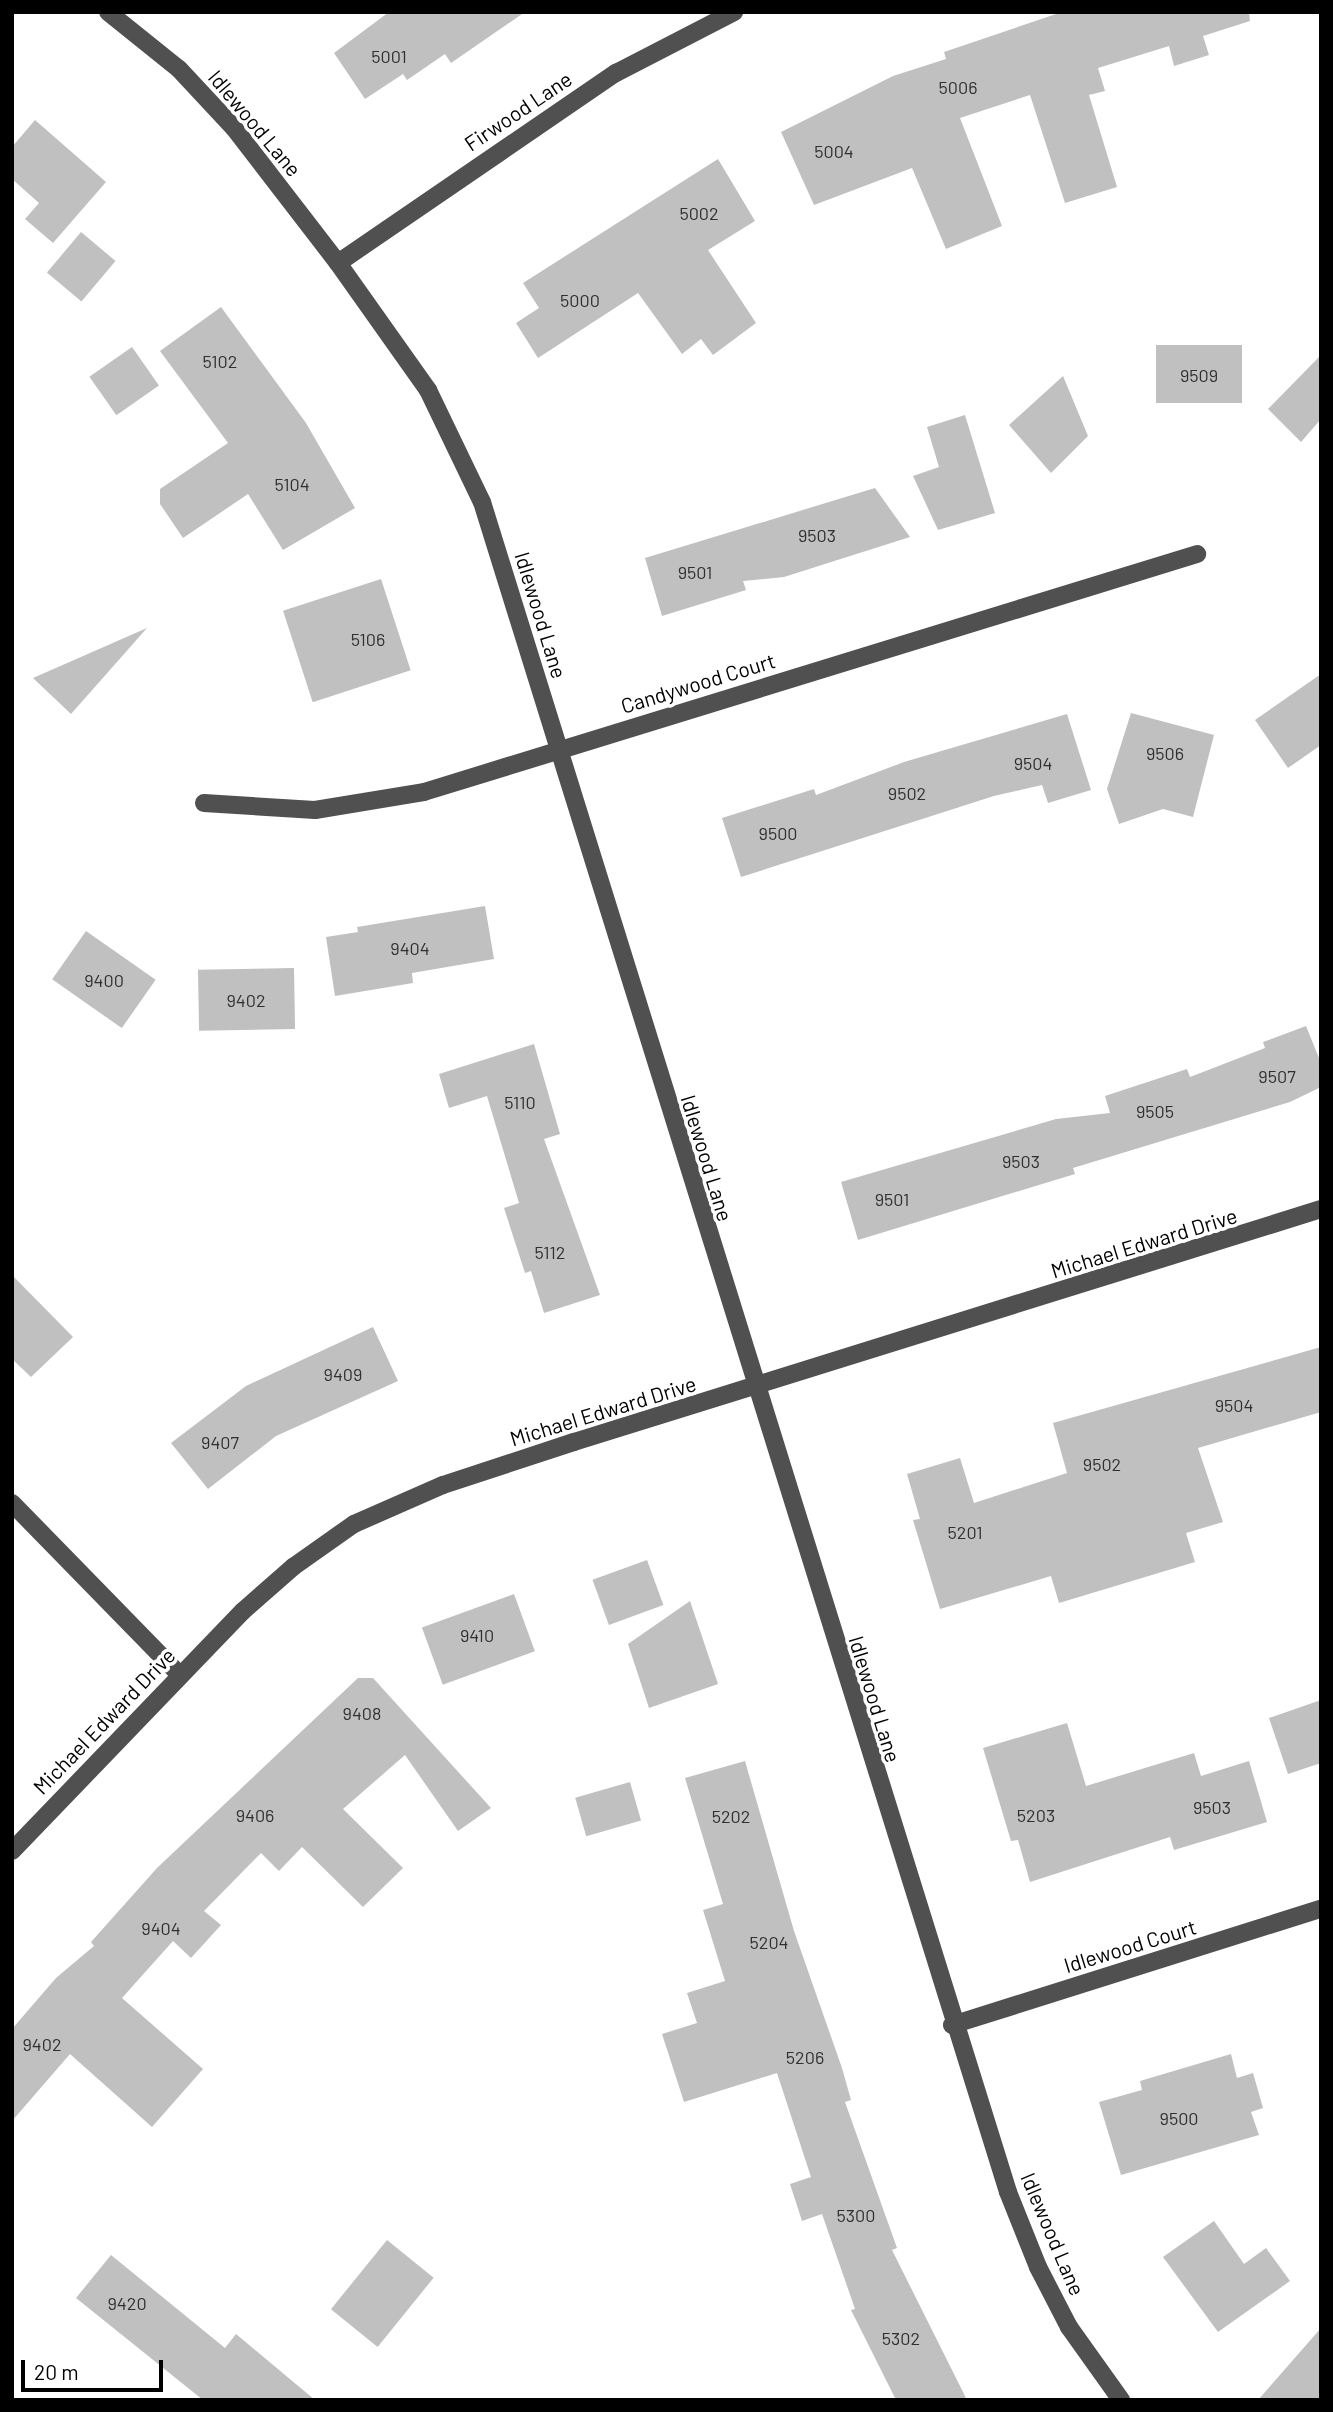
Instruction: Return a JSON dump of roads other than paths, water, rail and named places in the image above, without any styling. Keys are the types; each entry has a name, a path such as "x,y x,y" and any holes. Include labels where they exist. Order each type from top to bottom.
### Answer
{"street":[{"name":"Idlewood Lane","path":"108,12 179,69 234,128 338,263 428,390 482,502 754,1389 952,2025 1008,2192 1038,2267 1069,2327 1121,2400"},
{"name":"Firwood Lane","path":"338,263 616,73 734,12"},
{"name":"Candywood Court","path":"204,803 315,810 424,792 1197,554"},
{"name":"Michael Edward Drive","path":"12,1851 179,1674 293,1567 354,1524 443,1485 1321,1209"},
{"path":"12,1503 179,1674"},
{"name":"Idlewood Court","path":"952,2025 1321,1909"}]}
